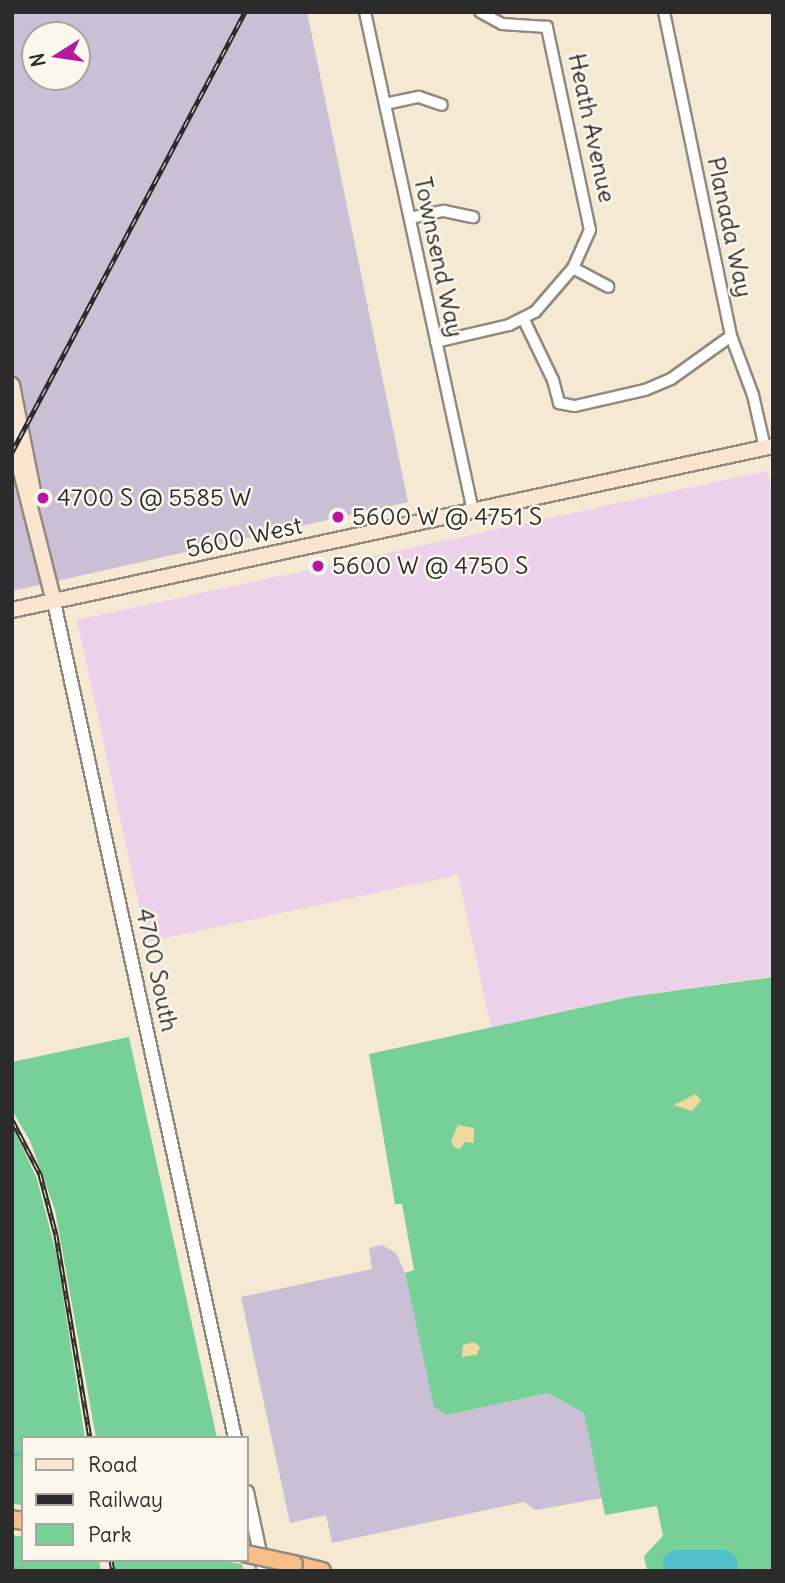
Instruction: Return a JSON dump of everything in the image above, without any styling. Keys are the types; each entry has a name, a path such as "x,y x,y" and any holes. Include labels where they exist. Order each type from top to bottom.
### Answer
{"highway":[{"path":"248,1554 322,1571"}],"main road":[{"name":"4700 South","path":"12,385 33,479 35,512"},
{"name":"4700 South","path":"12,436 35,512 54,602"},
{"name":"5600 West","path":"12,610 769,447"}],"street":[{"name":"Townsend Way","path":"365,12 472,511"},
{"name":"Heath Avenue","path":"436,342 524,320 550,299 573,268 588,239 590,221 547,27 502,24 481,12"},
{"name":"Planada Way","path":"664,12 731,336 769,447"},
{"path":"385,104 419,97 442,104"},
{"path":"410,218 444,212 474,217"},
{"path":"573,268 608,287"},
{"path":"524,320 553,380 559,403 575,406 654,387 697,363 731,336"},
{"name":"4700 South","path":"54,602 235,1436"},
{"path":"248,1497 264,1571"}],"shaded area":[{"path":"12,12 307,12 408,502 12,591"},
{"path":"767,471 773,493 773,976 630,997 491,1027 458,875 147,942 77,620"},
{"path":"382,1245 396,1253 405,1273 447,1415 548,1393 584,1413 602,1498 536,1510 524,1502 332,1543 326,1515 290,1523 241,1297 372,1269 369,1248"}],"green space":[{"path":"773,977 773,1571 647,1571 644,1556 663,1536 657,1506 605,1515 584,1413 548,1393 447,1415 434,1407 405,1273 414,1270 402,1204 395,1204 369,1054 630,997"},
{"path":"129,1037 217,1436 96,1436 55,1210 30,1141 12,1110 12,1062"},
{"path":"12,1125 37,1179 57,1257 85,1436 21,1436 21,1505 12,1504"},
{"path":"12,1535 21,1537 21,1562 99,1562 101,1571 12,1571"},
{"path":"114,1562 228,1562 242,1564 243,1571 115,1571"}],"sand":[{"path":"696,1094 701,1101 692,1111 673,1105"},
{"path":"458,1125 474,1128 474,1143 465,1142 460,1149 454,1147 451,1141"},
{"path":"474,1342 480,1347 477,1355 462,1357 463,1345"}],"water":[{"path":"673,1550 727,1550 737,1559 738,1571 664,1571 663,1559"}],"waterway":[{"path":"12,1454 21,1455"}],"railway":[{"path":"12,452 245,12"},
{"path":"12,1120 40,1174 56,1235 90,1436"},
{"path":"111,1562 113,1571"}],"place":[{"name":"4700 S @ 5585 W","path":"43,498"},
{"name":"5600 W @ 4751 S","path":"338,517"},
{"name":"5600 W @ 4750 S","path":"318,566"}]}
